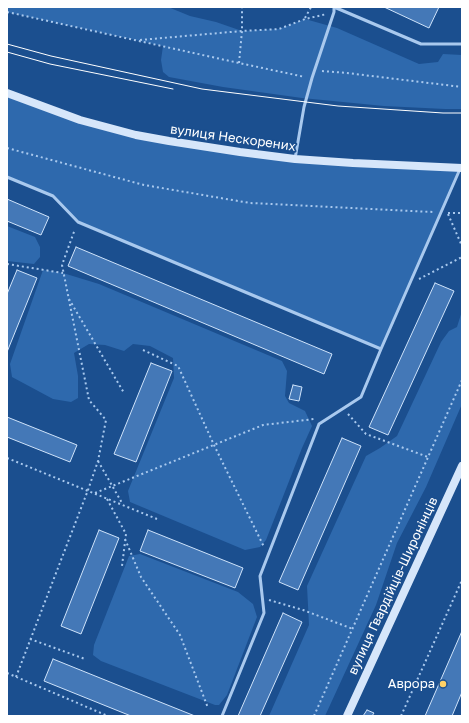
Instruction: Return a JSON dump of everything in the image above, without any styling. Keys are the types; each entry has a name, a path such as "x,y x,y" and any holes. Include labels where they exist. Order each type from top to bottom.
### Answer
{"main road":[{"name":"вулиця Нескорених","path":"7,93 80,120 136,135 169,141 295,159 462,168"},
{"name":"вулиця Гвардійців-Широнінців","path":"347,716 462,466"}],"lane":[{"path":"295,159 304,107 334,12 334,7 421,44 462,44"},
{"path":"222,716 264,613 260,576 319,424 361,397 462,168"},
{"path":"7,177 54,196 78,222 381,349"}],"path":[{"path":"239,63 242,31 242,7"},
{"path":"304,19 311,7"},
{"path":"7,12 312,78"},
{"path":"137,41 279,29 304,19 334,12"},
{"path":"315,70 462,87"},
{"path":"7,148 144,185 250,203 442,213"},
{"path":"462,213 447,213 462,246"},
{"path":"16,677 88,490 98,461 106,420 89,400 63,273 62,265 78,222"},
{"path":"410,284 462,257"},
{"path":"7,264 63,273"},
{"path":"68,297 124,393"},
{"path":"143,350 178,366 214,445 268,555"},
{"path":"314,716 462,380"},
{"path":"343,408 366,434 428,457"},
{"path":"95,493 263,425 330,417"},
{"path":"7,458 157,519"},
{"path":"98,461 123,504"},
{"path":"106,498 126,534 122,566"},
{"path":"125,538 141,577 180,635 208,708"},
{"path":"401,716 462,580"},
{"path":"262,598 303,610 353,629"},
{"path":"30,639 84,659"},
{"path":"7,673 108,716"}],"shaded area":[{"path":"7,7 168,7 190,16 216,22 242,31 279,29 305,19 337,28 419,64 438,62 443,54 462,55 462,109 384,106 302,98 223,87 169,77 163,72 161,60 163,46 7,12"},
{"path":"7,93 102,126 295,159 461,168 381,349 78,222 53,196 7,177"},
{"path":"7,226 35,237 40,247 40,257 34,264 7,261"},
{"path":"43,270 63,273 99,284 282,361 287,371 285,396 289,403 305,411 312,426 266,540 260,547 245,550 130,502 128,491 174,378 173,358 150,346 133,344 124,351 105,345 89,344 74,353 78,376 78,398 71,402 53,399 12,377 10,364"},
{"path":"462,311 462,404 426,487 397,543 376,605 325,716 269,716 309,625 307,586 366,456 397,436 441,342 449,331 457,327"},
{"path":"140,554 238,592 253,604 257,617 227,695 219,705 215,705 101,661 93,655 94,645 129,556"}],"building":[{"path":"384,7 439,7 429,28"},
{"path":"7,199 49,217 41,235 7,221"},
{"path":"76,247 332,354 324,374 68,266"},
{"path":"17,270 37,278 7,352 7,294"},
{"path":"435,283 454,291 388,435 369,427"},
{"path":"151,363 172,371 136,462 114,454"},
{"path":"293,385 302,387 299,401 289,399"},
{"path":"7,417 77,445 70,462 7,437"},
{"path":"342,438 361,446 298,590 279,582"},
{"path":"99,530 119,538 81,634 61,626"},
{"path":"148,530 243,568 235,588 140,551"},
{"path":"283,613 302,622 260,716 238,716"},
{"path":"462,631 462,692 452,716 425,716"},
{"path":"53,659 195,716 131,716 44,681"},
{"path":"367,710 374,713 372,716 363,716"}],"tram line":[{"path":"7,44 51,56 202,89 338,106 462,113"},
{"path":"7,52 50,64 173,89"}],"place":[{"name":"Аврора","path":"443,684"}]}
